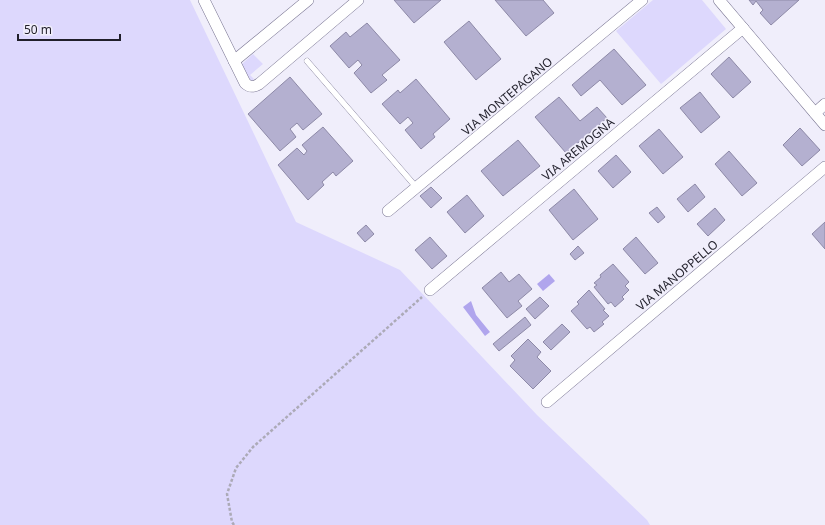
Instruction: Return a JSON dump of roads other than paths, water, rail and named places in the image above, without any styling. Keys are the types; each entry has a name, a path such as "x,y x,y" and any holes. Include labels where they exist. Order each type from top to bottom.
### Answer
{"street":[{"path":"204,0 245,83 248,86 255,86 358,0"},
{"path":"234,61 308,0"},
{"name":"VIA MONTEPAGANO","path":"388,212 642,0"},
{"path":"719,0 825,125"},
{"name":"VIA AREMOGNA","path":"430,290 743,28"},
{"path":"815,114 825,104"},
{"name":"VIA MANOPPELLO","path":"546,402 825,167"}],"lane":[{"path":"307,61 417,188"}]}
